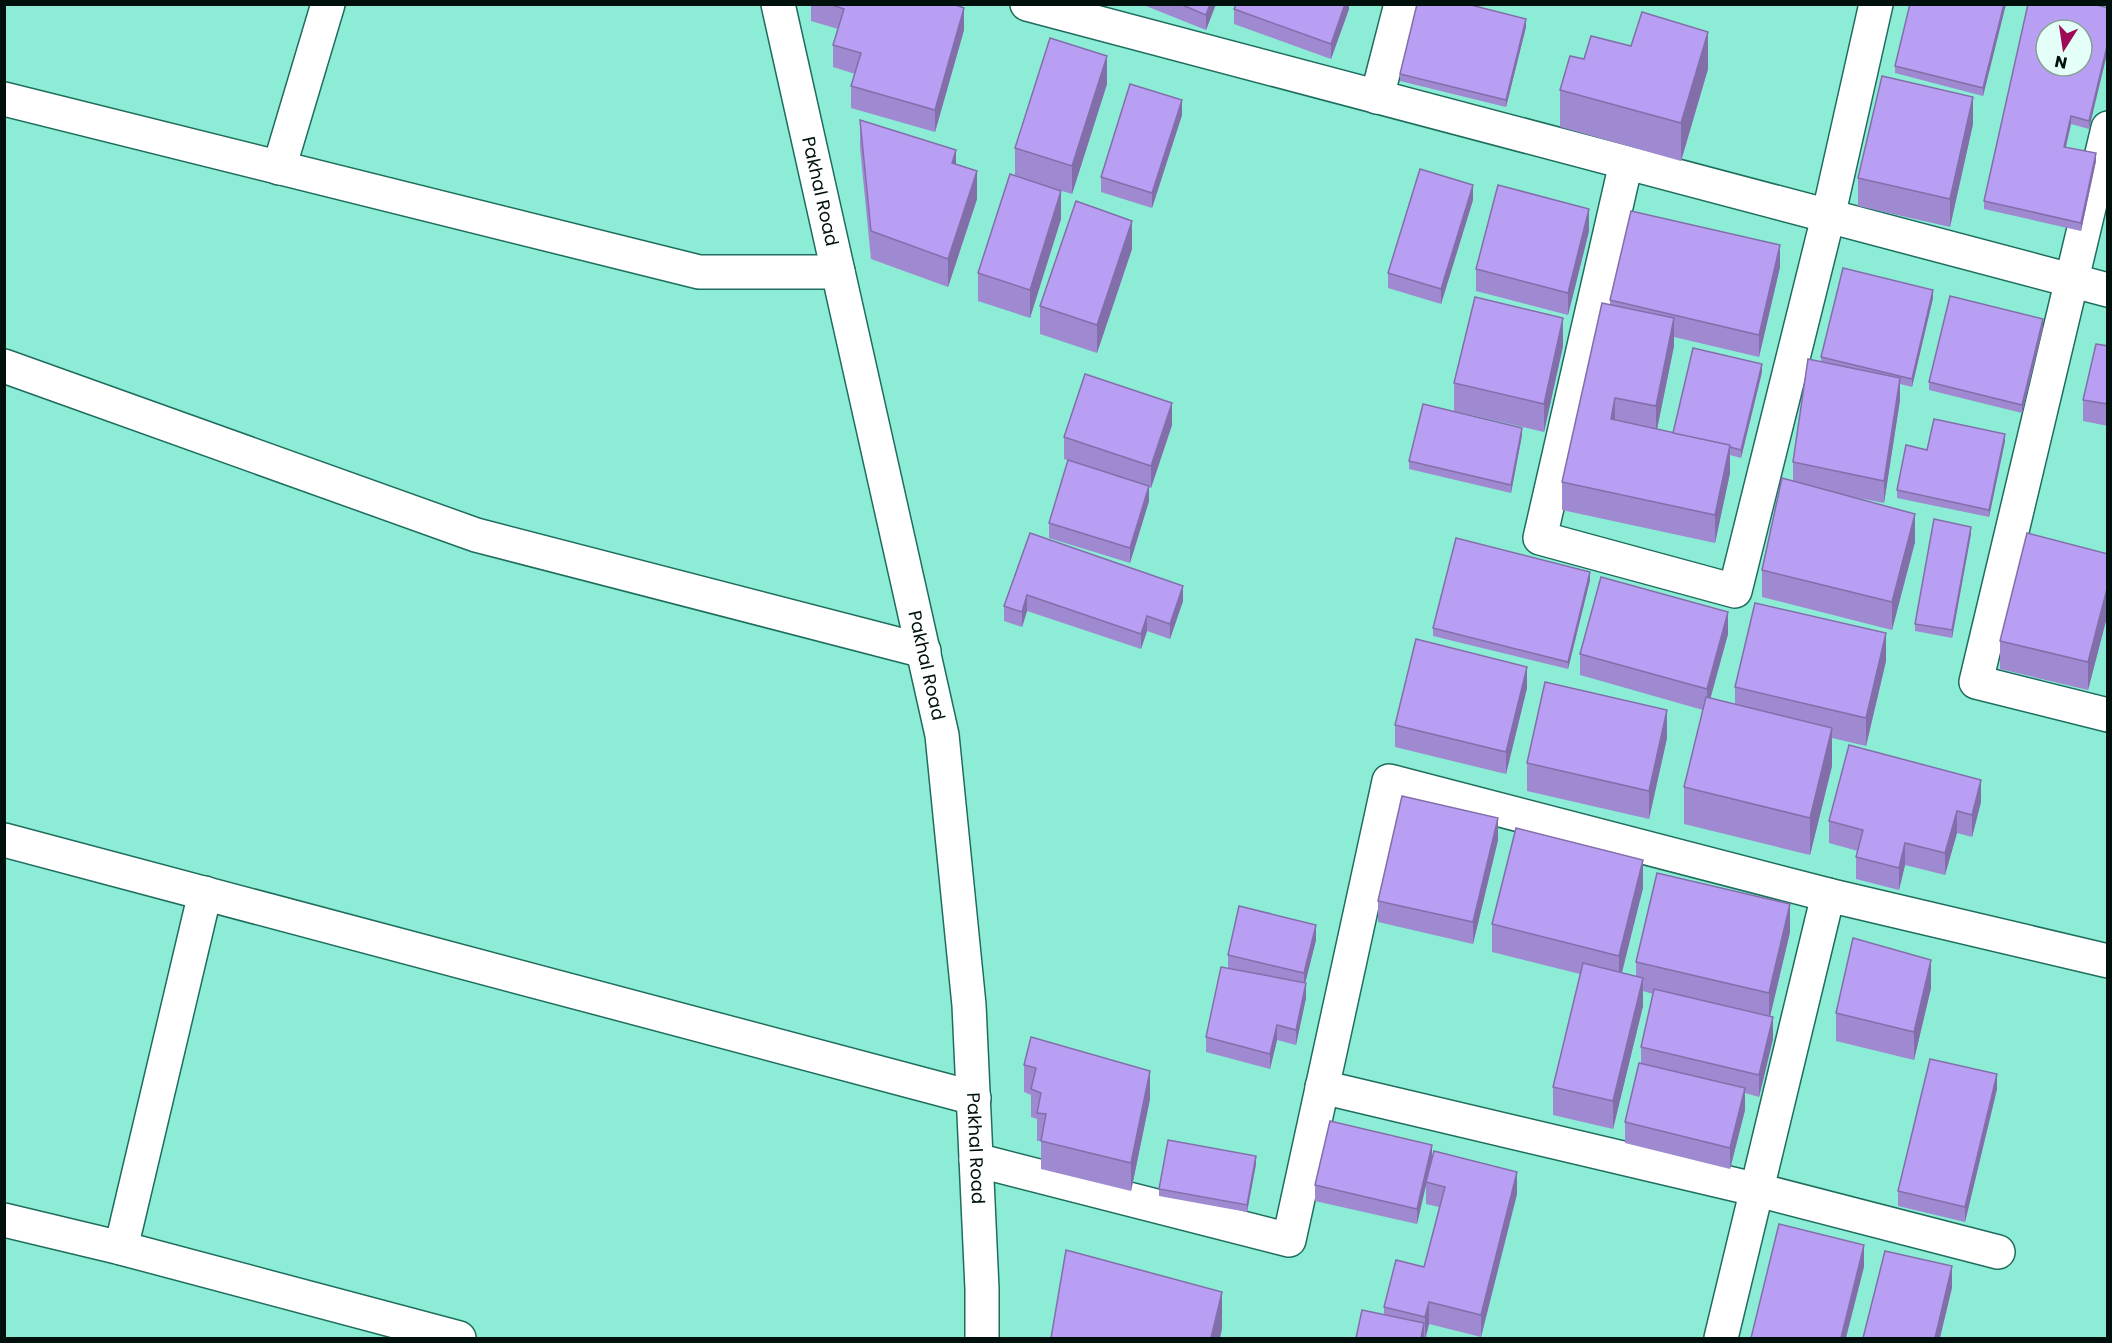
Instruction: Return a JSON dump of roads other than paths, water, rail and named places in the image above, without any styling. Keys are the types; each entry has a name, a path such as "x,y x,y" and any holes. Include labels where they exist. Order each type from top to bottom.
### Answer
{"street":[{"path":"279,168 328,4"},
{"name":"Pakhal Road","path":"778,4 942,735 969,1005 982,1289 981,1338"},
{"path":"1027,4 1087,12 1377,97 2108,290"},
{"path":"1377,97 1401,4"},
{"path":"1626,163 1540,538 1735,591 1828,217 1876,4"},
{"path":"4,99 699,272 838,272"},
{"path":"2108,128 1976,682 2108,715"},
{"path":"4,366 476,535 924,651"},
{"path":"976,1160 1289,1240 1389,781 1828,895 2108,961"},
{"path":"4,840 974,1098"},
{"path":"121,1248 205,893"},
{"path":"1721,1338 1828,895"},
{"path":"1322,1088 1758,1190 1998,1252"},
{"path":"4,1220 121,1248 406,1331 459,1338"}]}
